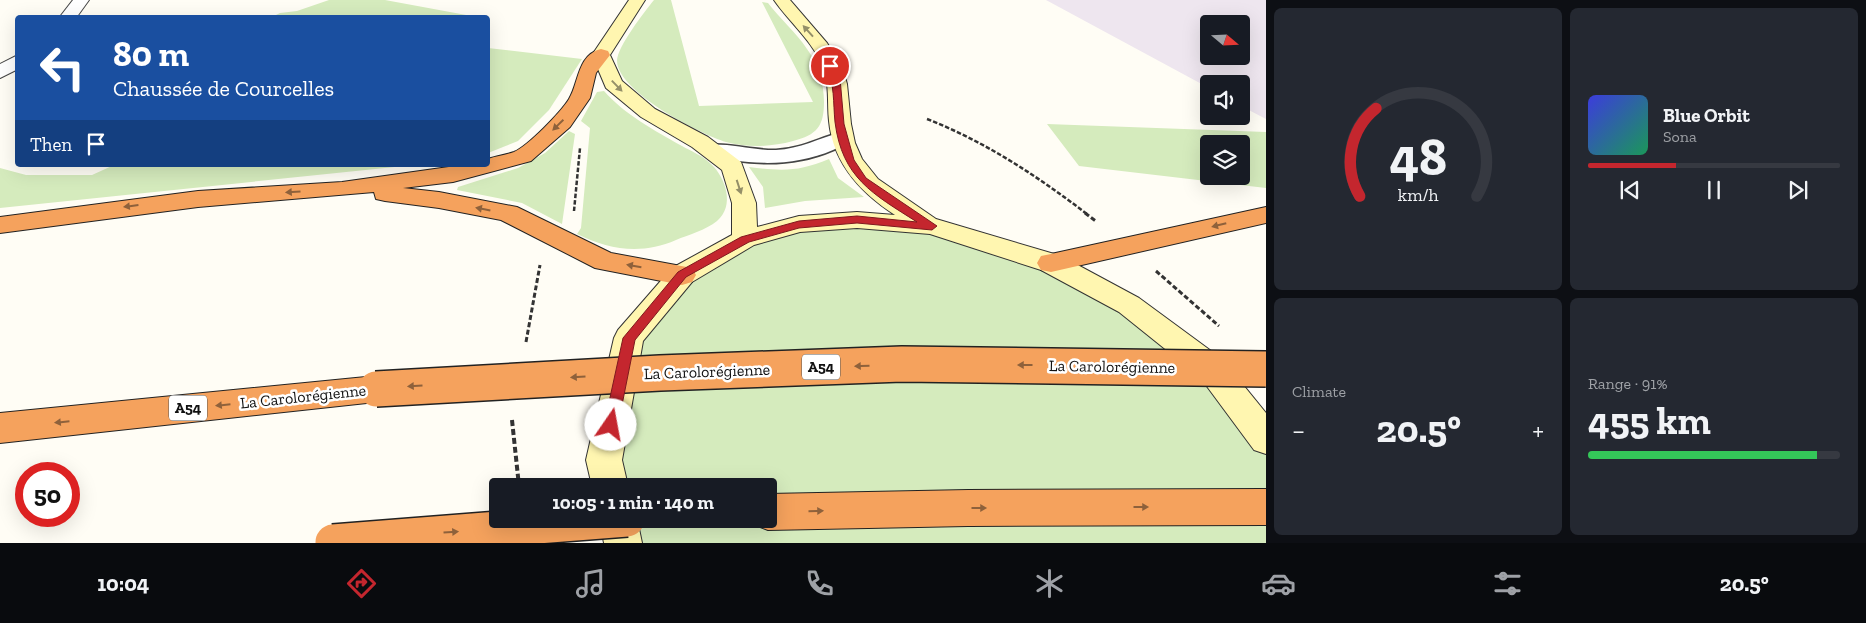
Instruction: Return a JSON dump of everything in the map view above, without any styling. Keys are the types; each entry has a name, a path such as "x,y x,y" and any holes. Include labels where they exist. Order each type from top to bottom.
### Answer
{"highway":[{"path":"490,165 523,156 562,122 580,98 587,72 602,55"},
{"path":"0,225 198,199 342,188 453,175 482,167"},
{"path":"342,188 439,200 508,213 605,261 682,275"},
{"path":"1051,263 1266,215"},
{"name":"La Carolorégienne","path":"0,428 376,389 660,373 902,364 1266,370"},
{"path":"777,512 968,508 1266,507"},
{"path":"328,542 510,528"}],"main road":[{"path":"637,0 602,55 613,84 648,113 710,150 733,167 744,203 745,239"},
{"path":"782,0 818,42 836,78 842,138 850,161 863,180 893,202 932,226"},
{"path":"608,478 604,460 629,338 682,275 745,239 799,224 857,220 932,226 1051,263 1129,305 1211,368 1266,439"},
{"path":"620,528 623,543"}],"street":[{"path":"69,15 81,0"},
{"path":"0,72 15,63"}],"lane":[{"path":"710,150 744,156 780,155 812,151 842,138"}],"path":[{"path":"524,349 540,263 558,238 573,226 582,129 562,122"},
{"path":"512,416 518,478"}],"shaded area":[{"path":"1046,0 1266,0 1266,119 1250,111 1250,75 1200,75 1200,83"}],"green space":[{"path":"329,0 385,0 466,15 276,15 297,11"},
{"path":"654,0 671,0 699,106 813,102 762,2 768,3 803,43 820,74 824,110 818,128 808,136 785,143 768,146 734,144 680,121 645,98 631,86 621,73 617,61 626,38"},
{"path":"490,48 582,59 549,110 518,141 490,152"},
{"path":"604,91 630,115 701,156 716,170 724,184 727,200 723,215 717,221 702,230 651,248 626,249 613,247 577,234 581,228 590,128 581,121 597,92"},
{"path":"1047,124 1266,132 1266,188 1240,185 1250,185 1250,135 1200,135 1200,180 1079,166"},
{"path":"569,131 575,134 562,224 522,203 457,190 458,187 518,168 545,153"},
{"path":"829,159 838,178 864,197 805,201 765,208 763,187 749,167 790,169 808,166"},
{"path":"110,167 395,167 0,208 0,168 26,175 92,175"},
{"path":"799,224 932,226 1129,305 1266,439 1266,543 623,543 620,528 777,528 777,478 608,478 604,460 629,338 682,275"}],"route":[{"path":"611,425 629,338 682,275 745,239 799,224 857,220 932,226 893,202 863,180 850,161 842,138 836,78 830,66"}]}
